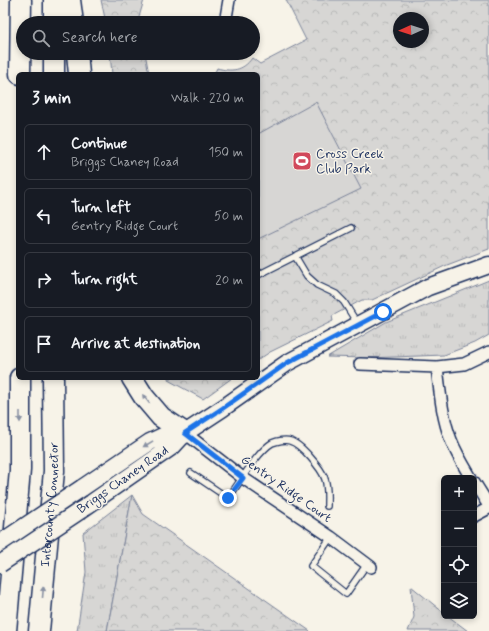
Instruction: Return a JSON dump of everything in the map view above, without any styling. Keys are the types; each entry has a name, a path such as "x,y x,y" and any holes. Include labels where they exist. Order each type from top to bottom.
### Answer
{"highway":[{"path":"21,0 21,16"},
{"path":"54,0 54,16"},
{"path":"70,0 72,16"},
{"path":"20,60 20,72"},
{"path":"54,60 54,72"},
{"path":"78,60 79,72"},
{"path":"6,631 20,470 20,380"},
{"name":"Intercounty Connector","path":"39,631 54,471 53,380"},
{"path":"133,380 144,397 161,417 185,433"}],"main road":[{"name":"Briggs Chaney Road","path":"0,564 173,446 185,433 287,363 428,287 489,265"},
{"name":"Briggs Chaney Road","path":"0,543 150,442 168,434 185,433"}],"street":[{"path":"226,16 228,0"},
{"path":"360,364 437,367 464,364 489,352"},
{"path":"437,367 441,406 450,439 460,460 470,475"},
{"name":"Gentry Ridge Court","path":"185,433 243,478 331,537 369,566"},
{"path":"477,487 489,507 477,514"}],"lane":[{"path":"260,274 351,228"},
{"path":"295,256 307,276 317,285 336,294 344,302 359,325"},
{"path":"192,473 228,498 264,449 273,443 291,441 300,448 321,470 327,486 327,506"},
{"path":"331,537 311,566 346,594 369,566"}],"green space":[{"path":"101,0 144,0 139,16 104,16"},
{"path":"286,0 489,0 489,249 447,265 372,300 362,300 332,316 333,321 270,352 260,359 260,72 215,72 217,68 232,70 241,68 250,60 255,60 260,64 306,40"},
{"path":"111,60 146,60 149,72 112,72"},
{"name":"Cross Creek Club Park","path":"316,102 361,189 260,238 260,133"},
{"path":"489,280 489,335 475,343 444,355 367,358 327,357 386,322"},
{"path":"168,380 229,380 203,399"},
{"path":"132,495 107,631 77,631 86,572 83,533"},
{"path":"132,495 143,514 310,631 107,631"},
{"path":"411,586 441,611 441,619 452,619 468,631 408,631 414,617"}],"place":[{"name":"Cross Creek Club Park","path":"302,161"}],"route":[{"path":"228,498 243,478 185,433 287,363 383,312"}]}
